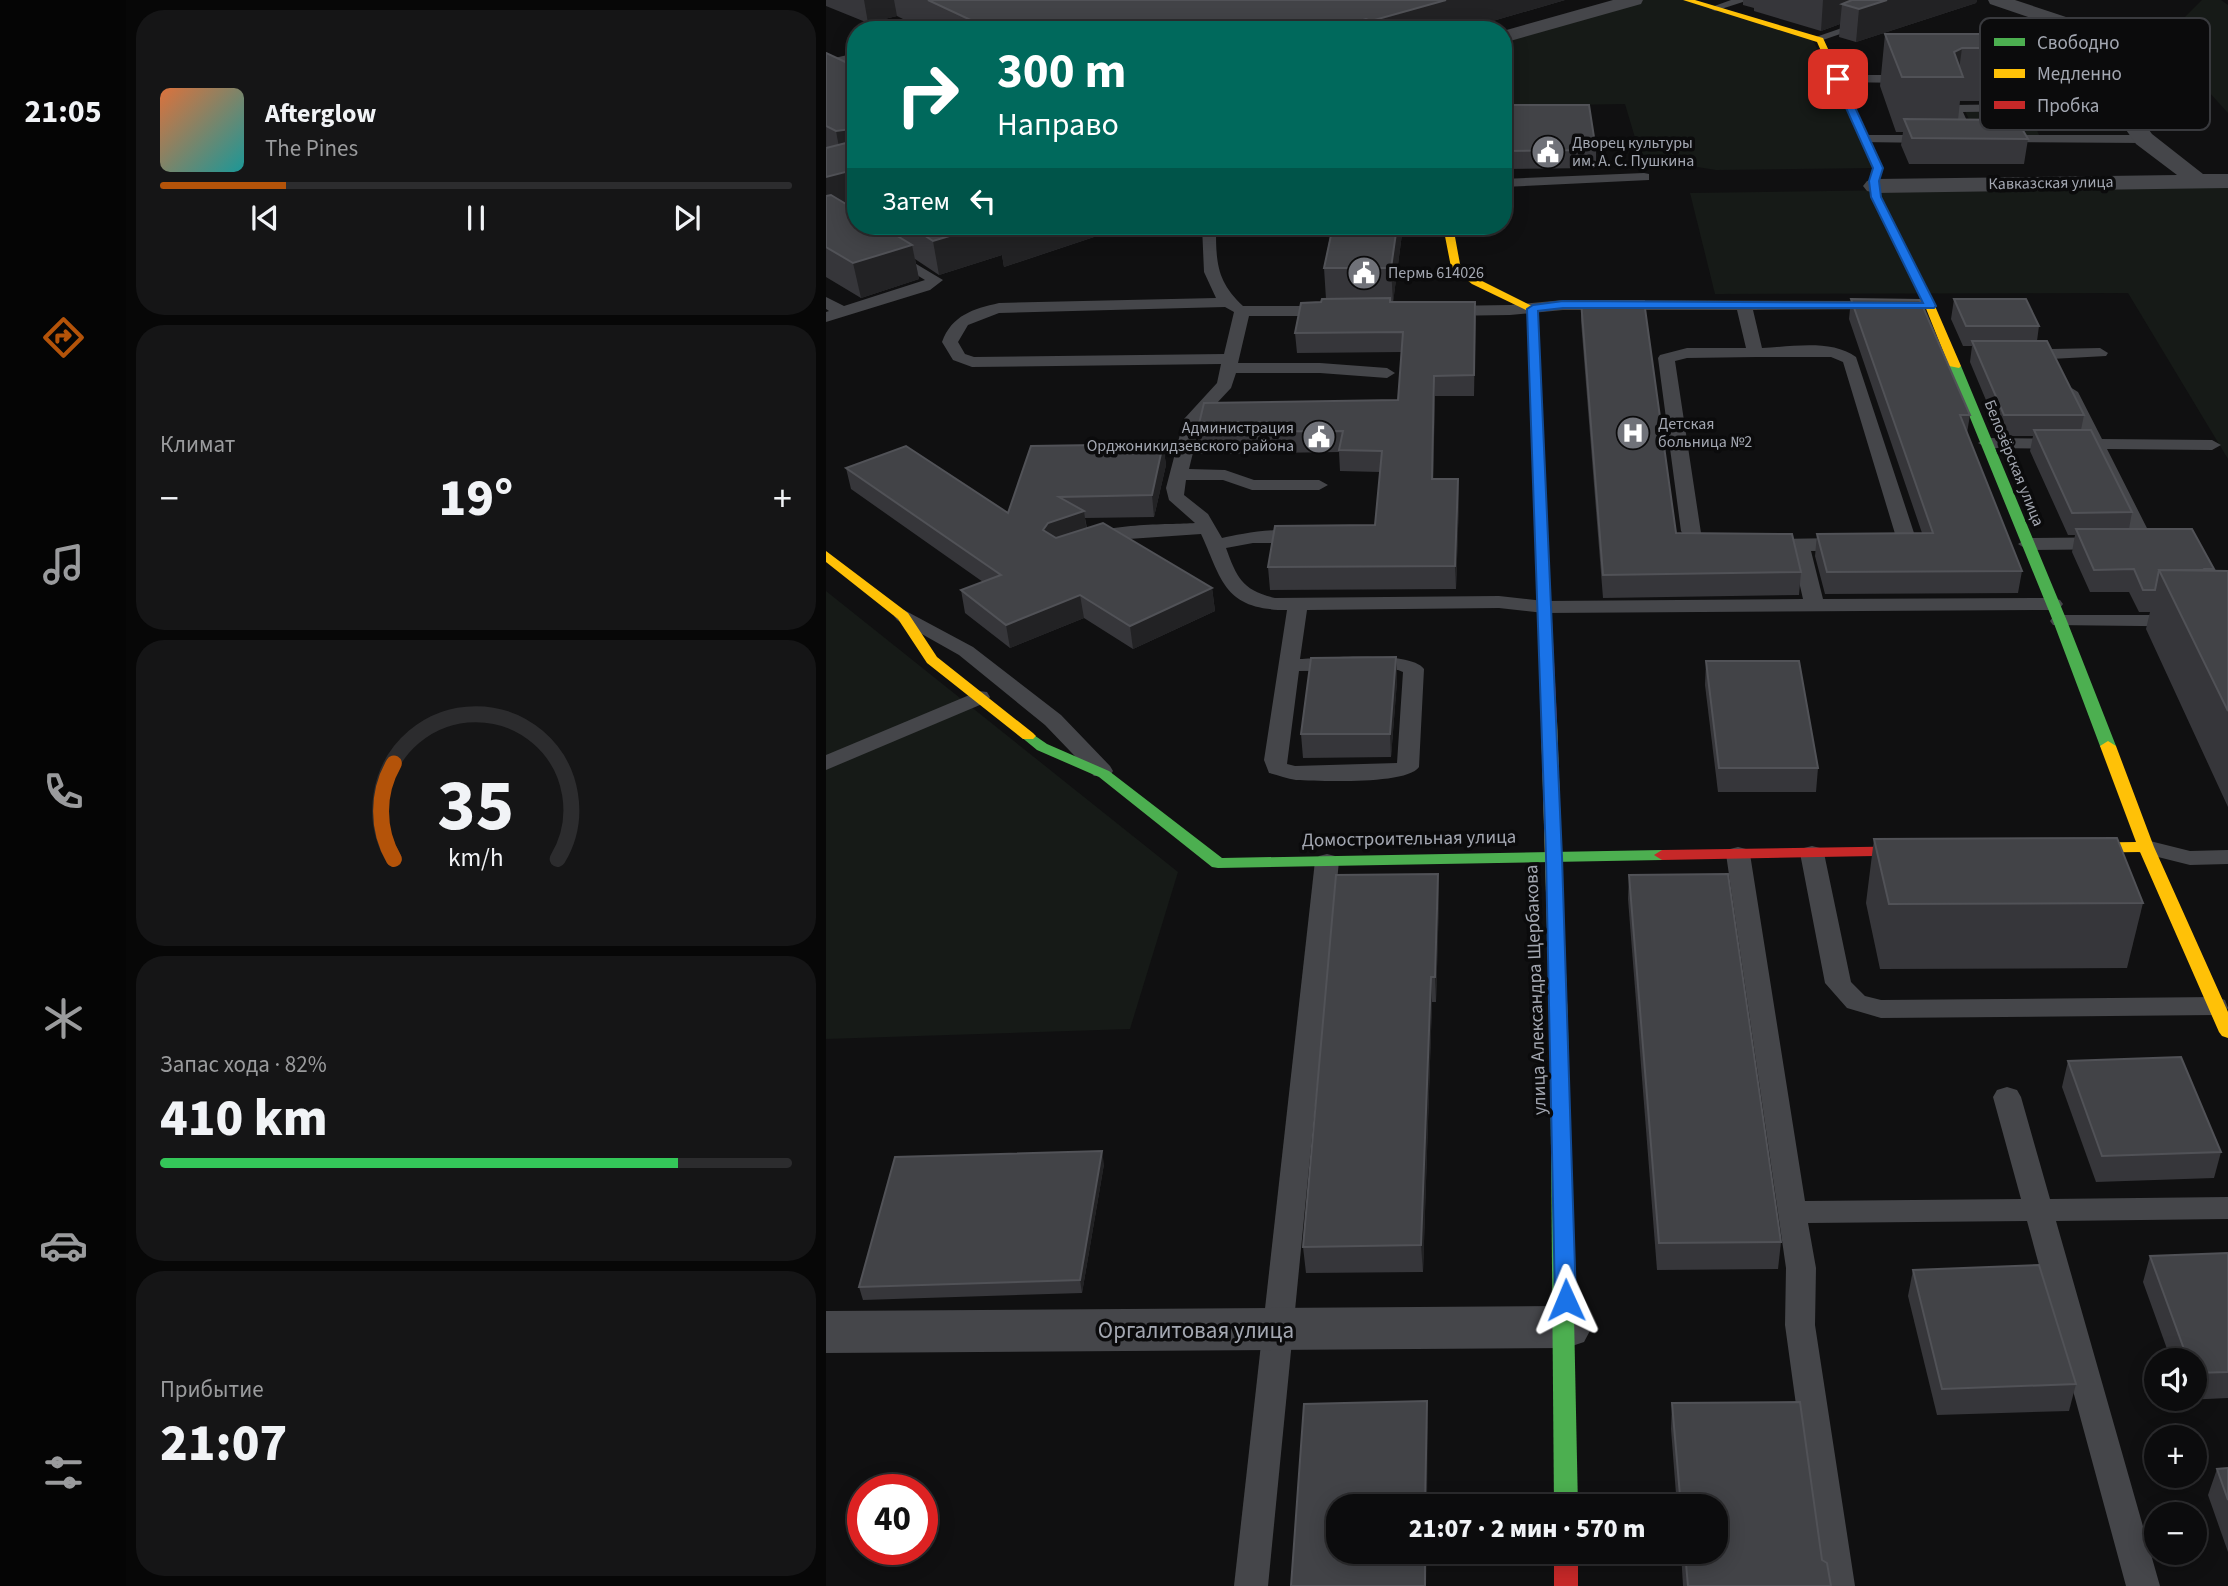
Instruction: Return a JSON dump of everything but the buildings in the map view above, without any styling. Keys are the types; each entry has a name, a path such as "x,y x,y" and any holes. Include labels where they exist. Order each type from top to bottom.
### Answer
{"street":[{"path":"1512,34 1634,0"},
{"path":"1687,0 1730,3 1816,39"},
{"path":"1997,0 2050,18"},
{"name":"Белозёрская улица","path":"1816,39 1820,40 1878,168 1876,197 1915,306 1950,354 2057,613 2146,847 2218,996 2228,1032"},
{"path":"2138,130 2144,139 2196,181"},
{"name":"Кавказская улица","path":"1875,186 2228,181"},
{"path":"1450,235 1455,265 1476,282 1533,309"},
{"name":"улица Александра Щербакова","path":"1533,309 1554,857 1566,1327 1566,1494"},
{"name":"Домостроительная улица","path":"826,555 903,616 932,660 1042,747 1104,774 1218,863 1937,851"},
{"path":"2049,849 2146,847"},
{"name":"Оргалитовая улица","path":"826,1332 1566,1327"},
{"path":"1566,1564 1566,1586"}],"lane":[{"path":"1816,39 1873,20 1868,14 1856,10"},
{"path":"829,62 847,59"},
{"path":"1964,79 1954,60 1980,60"},
{"path":"1838,79 1922,79"},
{"path":"1950,79 1980,79"},
{"path":"1968,139 1955,108 1980,108"},
{"path":"1865,139 2144,139"},
{"path":"1512,183 1644,177"},
{"path":"1209,235 1213,280 1218,293 1234,307"},
{"path":"826,302 834,314 925,287 935,280 878,245"},
{"path":"1430,311 1533,309 1563,305 1915,306"},
{"path":"1744,305 1755,352"},
{"path":"1234,307 1225,384 1193,419 1175,496 1196,513 1235,589 1253,600 1275,604 1499,603 1544,607 1814,605 2228,621"},
{"path":"1350,311 1234,307 999,308 964,320 953,332 950,342 952,350 959,357 972,362 1229,364 1387,373"},
{"path":"1755,352 1840,353 1850,360 1906,539 1898,544 1884,545 1704,545 1695,540 1690,531 1666,358 1686,353 1755,352"},
{"path":"1950,354 1975,354"},
{"path":"2028,544 2131,543 2143,540 2095,442 2045,354 2100,354"},
{"path":"1987,443 2213,445"},
{"path":"1178,474 1225,475 1252,485 1320,485"},
{"path":"1072,548 1112,534 1298,537"},
{"path":"1800,545 1814,605"},
{"path":"1289,665 1401,664 1414,669 1408,768 1393,772 1293,773 1277,768 1275,761 1289,665 1298,604"},
{"path":"903,616 966,651 1053,720 1104,774"},
{"path":"826,763 979,697"},
{"path":"2146,847 2190,858 2228,858"},
{"path":"1812,853 1838,983 1847,998 1862,1006 1881,1009 2218,996"},
{"path":"1738,854 1801,1268 1800,1325 1838,1586"},
{"path":"1251,1586 1327,861"},
{"path":"2007,1097 2143,1586"},
{"path":"1792,1212 2228,1208"}],"shaded area":[{"path":"1640,0 1684,0 1812,38 1874,168 1716,170 1641,158 1625,104 1512,106 1512,37"},
{"path":"2202,0 2221,0 2228,5 2228,113 2210,93 2210,18 2184,18"},
{"path":"1965,111 1980,111 1980,130 2037,130 2040,137 1978,137"},
{"path":"2228,185 2228,459 2128,293 1715,294 1690,193"},
{"path":"826,591 1178,872 1130,1029 826,1039"}],"traffic: fast":[{"path":"1955,366 2060,621 2108,746"},
{"path":"1028,736 1042,747 1104,774 1218,863 1662,855"},
{"path":"1559,1028 1566,1494"}],"traffic: slow":[{"path":"1687,0 1820,40 1878,168 1874,181 1876,197 1930,306 1955,366"},
{"path":"1450,235 1455,265 1476,282 1533,309 1540,502"},
{"path":"826,555 903,616 932,660 1028,736"},
{"path":"1549,722 1559,1028"},
{"path":"2108,746 2146,847 2228,1032"},
{"path":"2067,848 2146,847"}],"traffic: jam":[{"path":"1540,502 1549,722"},
{"path":"1662,855 1923,851"},
{"path":"1566,1564 1566,1586"}],"place":[{"name":"Дворец культуры им. А. С. Пушкина","path":"1548,152"},
{"name":"Пермь 614026","path":"1364,273"},
{"name":"Детская больница №2","path":"1633,433"},
{"name":"Администрация Орджоникидзевского района","path":"1319,437"}],"route":[{"path":"1566,1300 1554,857 1533,309 1563,305 1930,306 1876,197 1874,181 1878,168 1838,79"}]}
